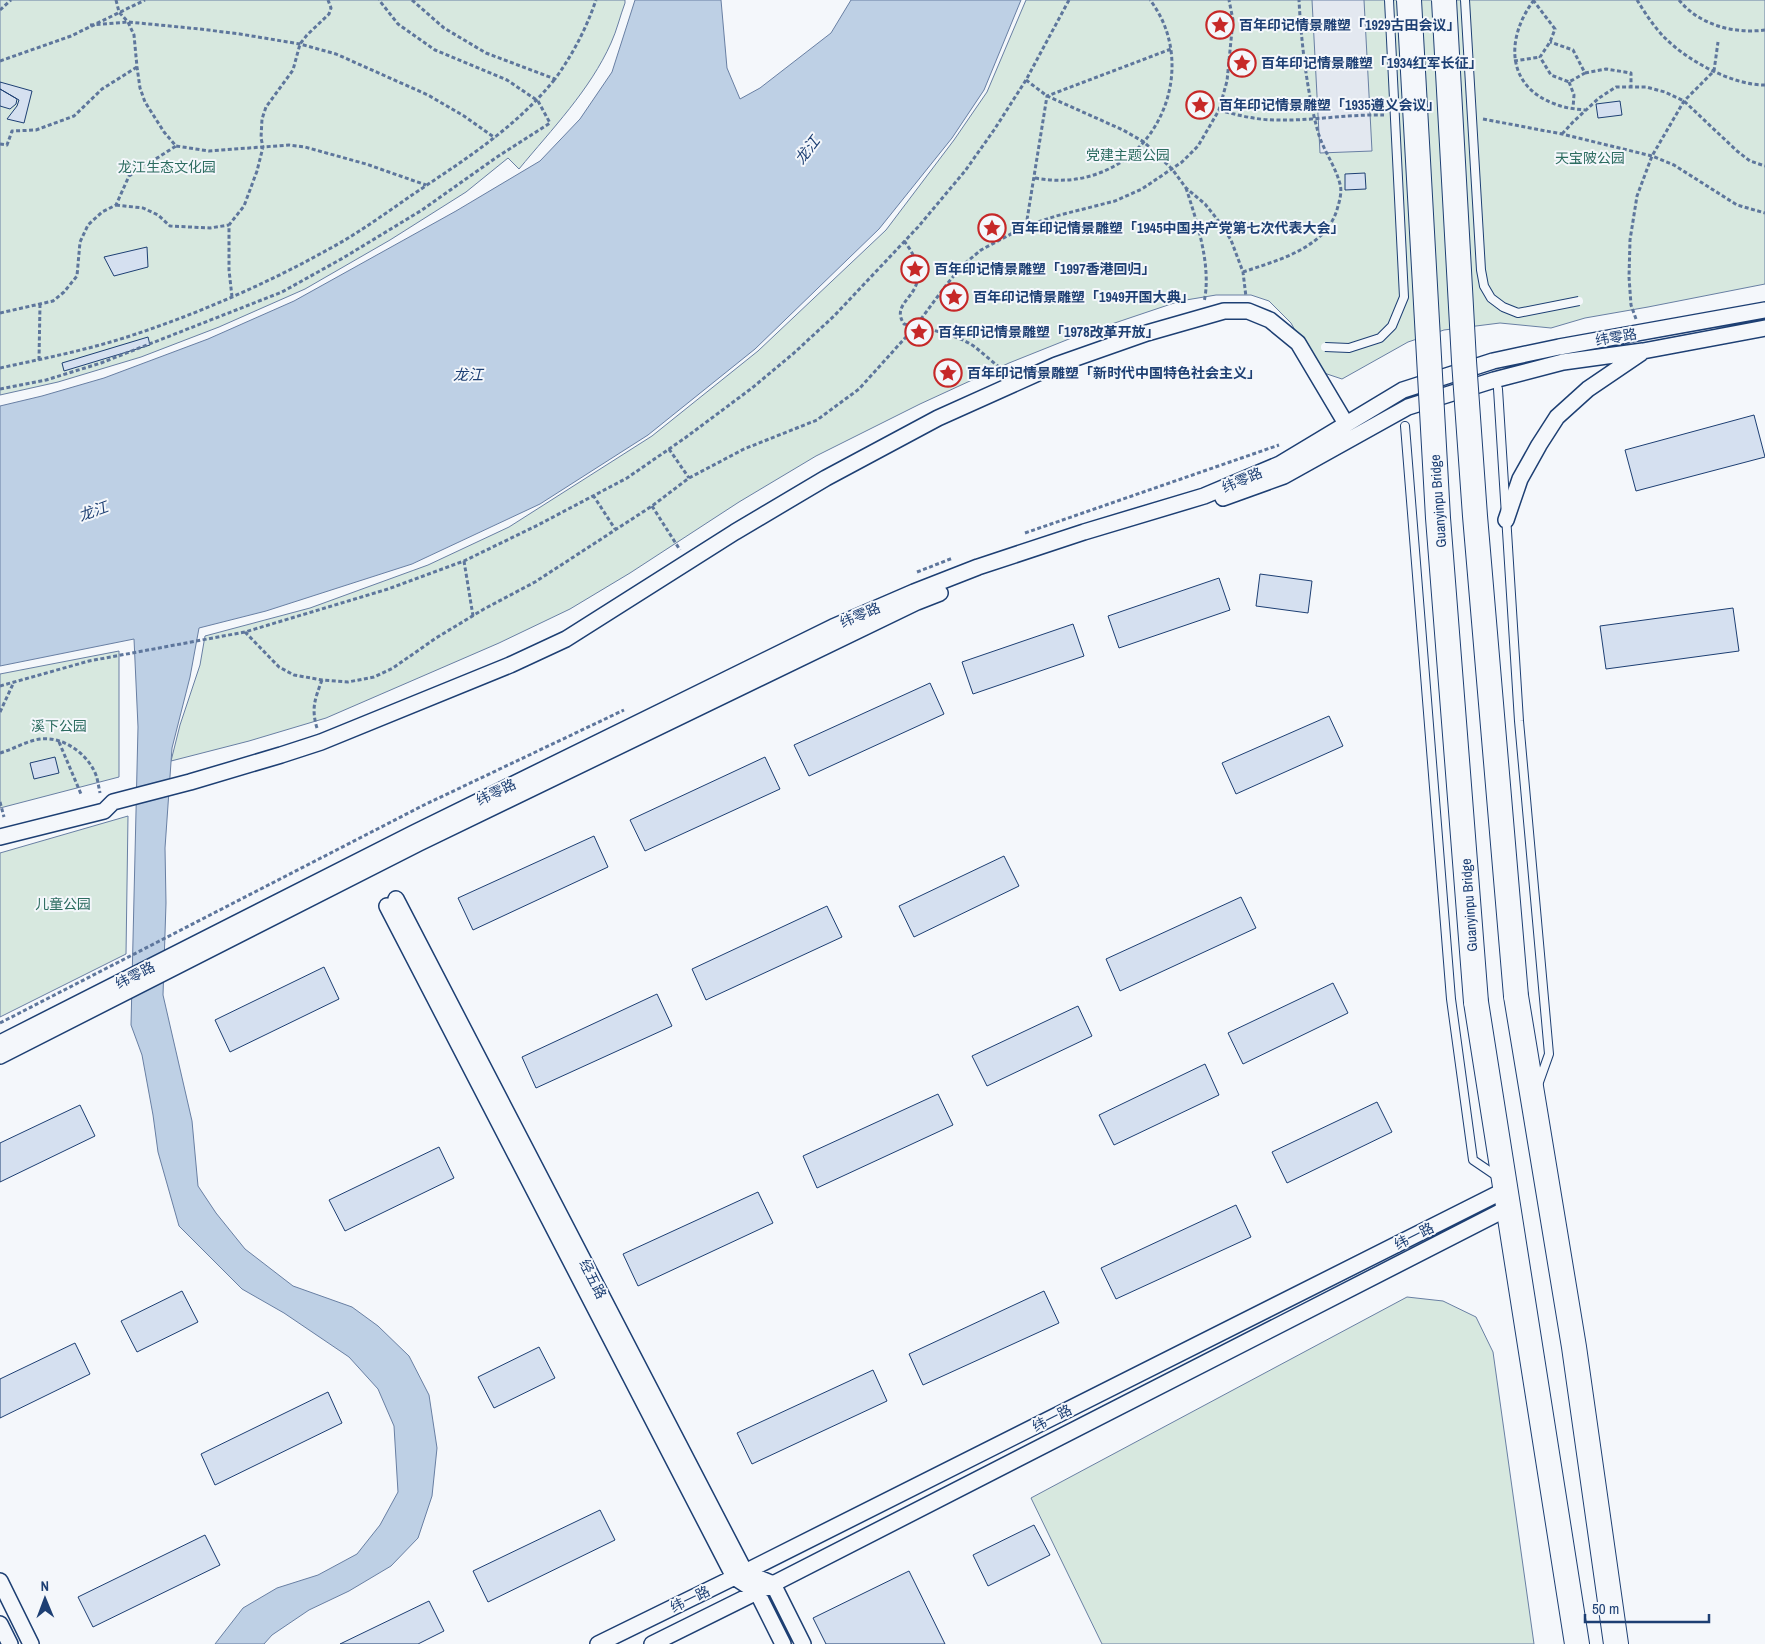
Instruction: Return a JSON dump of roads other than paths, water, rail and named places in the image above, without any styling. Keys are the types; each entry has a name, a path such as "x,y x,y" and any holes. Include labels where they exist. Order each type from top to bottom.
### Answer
{"main road":[{"name":"Guanyinpu Bridge","path":"1408,0 1438,518 1476,1002 1577,1644"},
{"path":"1444,0 1474,506 1516,996 1574,1347 1616,1644"}],"street":[{"path":"0,837 109,807 321,742 510,665 566,639 735,532 826,478 938,418 1056,365 1147,333 1224,311 1248,310 1270,320 1298,343 1342,417"},
{"name":"纬零路","path":"0,1043 441,820 833,627 914,592 978,567 1084,532 1204,496 1280,464 1403,390 1493,362 1765,310"},
{"name":"纬零路","path":"0,1056 419,843 917,602 981,576 1096,537 1205,505 1284,476 1408,408 1494,380 1563,362 1643,352 1765,328"},
{"path":"1506,520 1520,479 1539,445 1558,417 1588,389 1643,352"},
{"name":"经五路","path":"392,903 739,1575"},
{"name":"纬一路","path":"598,1644 1506,1193"},
{"name":"纬一路","path":"652,1644 758,1592 1506,1193"},
{"path":"739,1575 773,1584 802,1644"},
{"path":"739,1575 758,1592 783,1644"},
{"path":"0,1581 32,1644"},
{"path":"0,1624 10,1644"}],"lane":[{"path":"1325,347 1350,348 1380,338 1392,326 1404,297 1389,0"},
{"path":"1466,0 1481,270 1484,286 1491,298 1502,307 1518,313 1579,302"},
{"path":"1498,389 1519,721 1549,1054 1533,1099"},
{"path":"1405,426 1451,999 1473,1160 1506,1193"}],"water":[{"name":"龙江","path":"635,0 721,0 727,68 740,99 760,88 831,33 851,0 1021,0 984,90 952,138 879,229 755,349 648,435 540,504 412,564 266,611 199,628 190,677 172,748 165,848 166,903 163,995 192,1121 198,1186 216,1213 245,1249 293,1286 352,1307 378,1326 409,1356 429,1395 437,1448 432,1496 418,1538 391,1566 349,1591 309,1610 272,1635 264,1644 215,1644 243,1608 277,1588 318,1575 357,1554 380,1525 398,1492 394,1426 378,1389 349,1357 284,1313 242,1289 179,1226 158,1152 142,1055 131,1025 138,727 134,639 0,666 0,406 104,378 208,339 294,301 456,211 540,161 580,119 612,72"}],"place":[{"name":"百年印记情景雕塑「1929古田会议」","path":"1220,25"},
{"name":"百年印记情景雕塑「1934红军长征」","path":"1242,63"},
{"name":"百年印记情景雕塑「1935遵义会议」","path":"1200,105"},
{"name":"百年印记情景雕塑「1945中国共产党第七次代表大会」","path":"992,228"},
{"name":"百年印记情景雕塑「1997香港回归」","path":"915,269"},
{"name":"百年印记情景雕塑「1949开国大典」","path":"954,297"},
{"name":"百年印记情景雕塑「1978改革开放」","path":"919,332"},
{"name":"百年印记情景雕塑「新时代中国特色社会主义」","path":"948,373"}],"park label":[{"name":"党建主题公园","path":"1128,155"},
{"name":"天宝陂公园","path":"1590,158"},
{"name":"龙江生态文化园","path":"167,167"},
{"name":"溪下公园","path":"59,726"},
{"name":"儿童公园","path":"63,904"}]}
